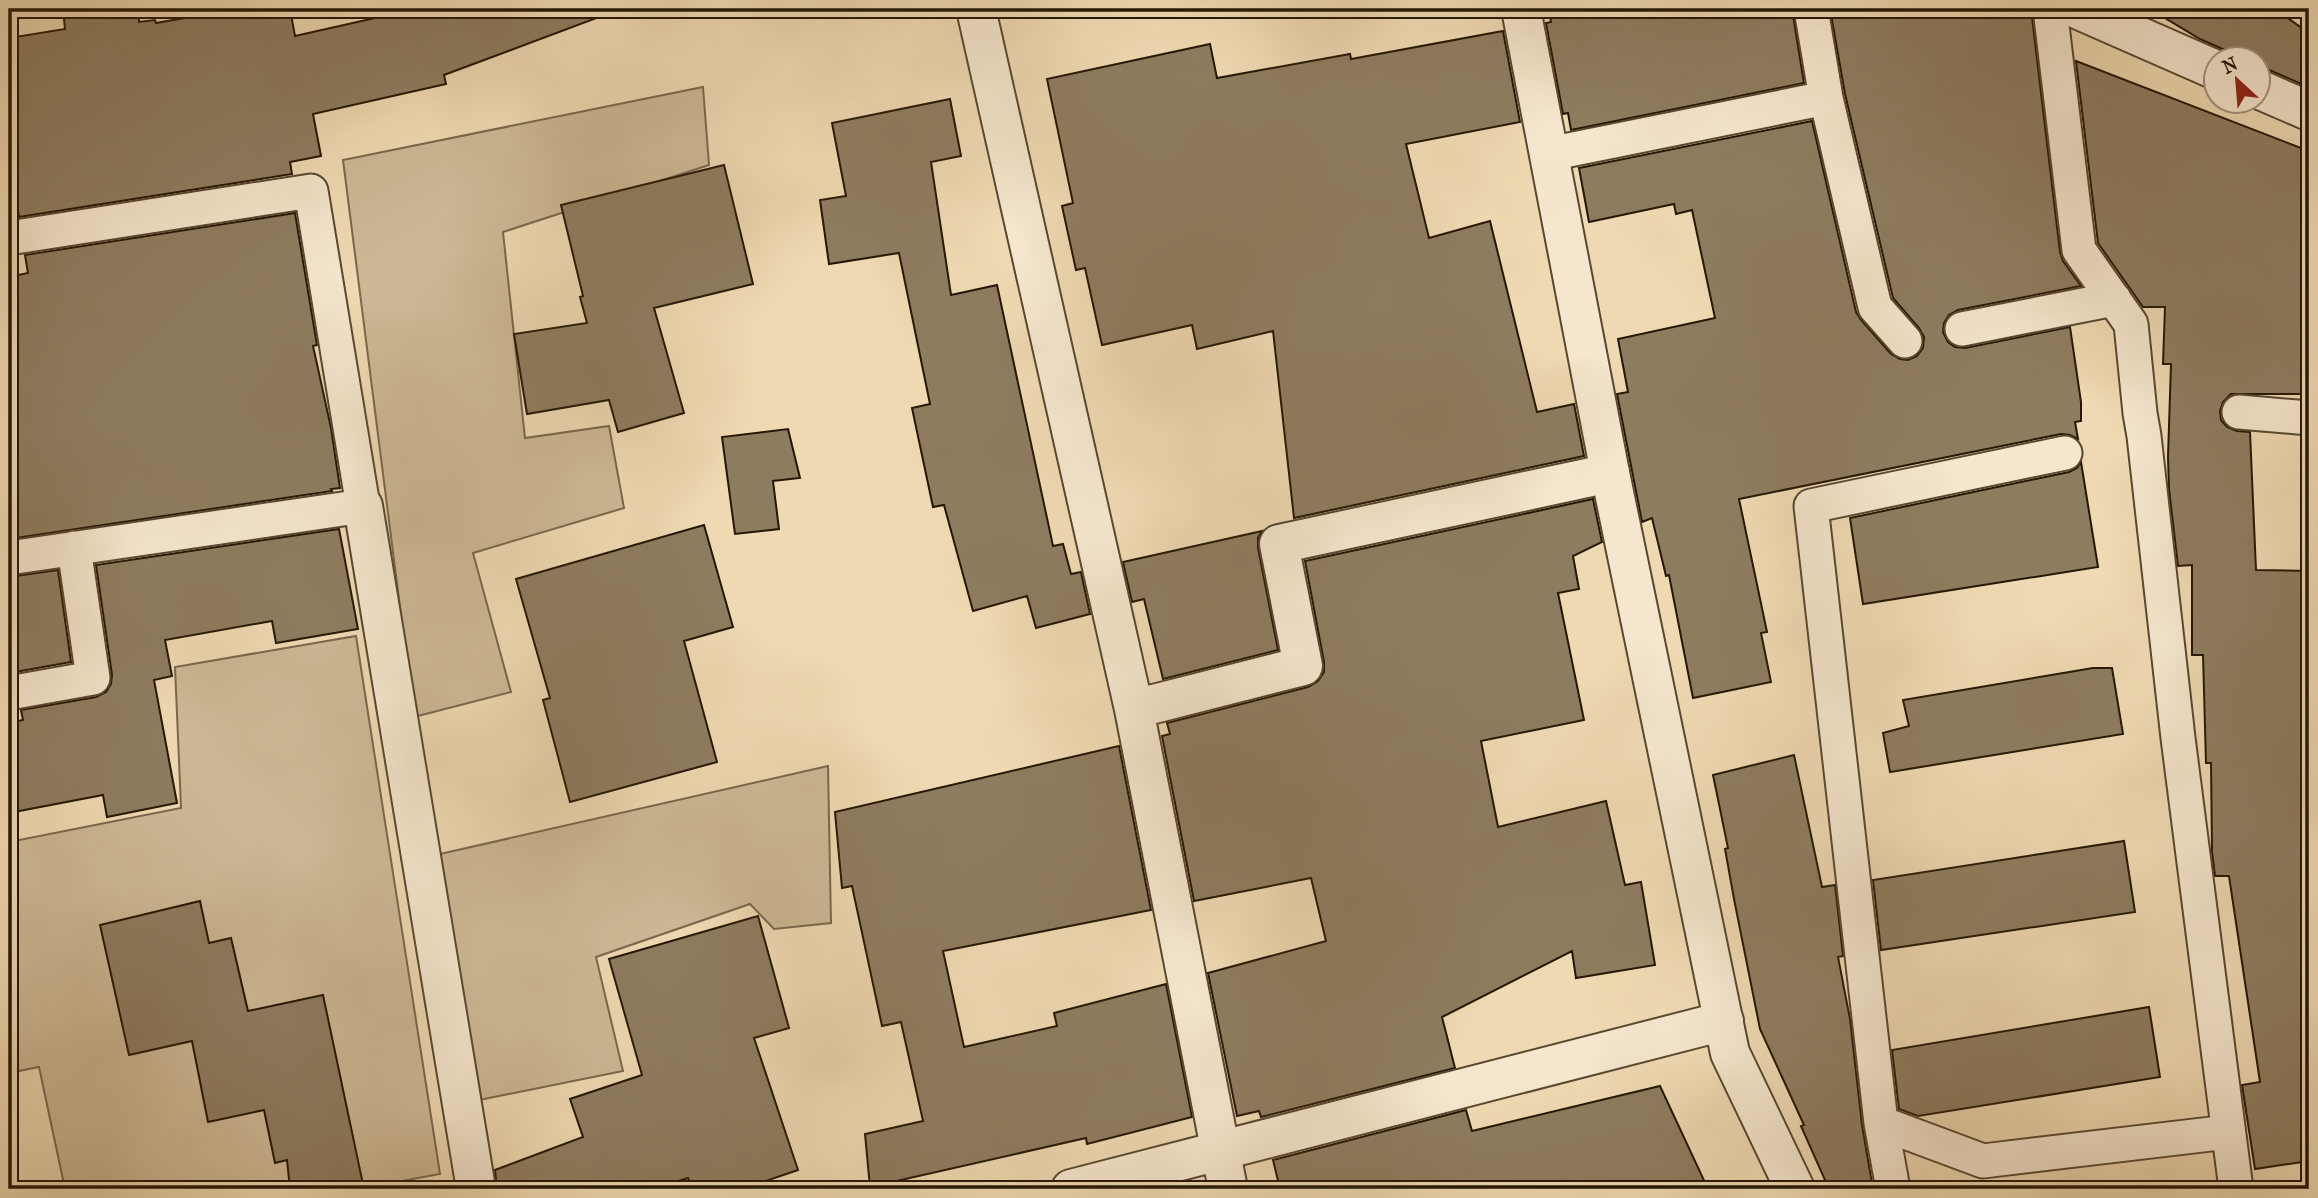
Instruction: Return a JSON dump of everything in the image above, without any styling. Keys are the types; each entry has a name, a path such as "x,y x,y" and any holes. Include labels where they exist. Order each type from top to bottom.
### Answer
{"street":[{"path":"976,9 1133,709 1228,1189"},
{"path":"1521,9 1611,473 1730,1053 1795,1189"},
{"path":"2077,9 2202,63"},
{"path":"2272,95 2309,111"},
{"path":"1133,709 1303,666 1279,544 1611,473"},
{"path":"363,506 476,1189"},
{"path":"1071,1189 1724,1021"}],"lane":[{"path":"1811,9 1826,98 1875,307 1905,341"},
{"path":"2050,9 2079,250 2131,324 2178,738 2236,1189"},
{"path":"1549,154 1826,98"},
{"path":"9,238 312,191 363,506 9,558"},
{"path":"1962,329 2114,299"},
{"path":"2239,412 2309,418"},
{"path":"1893,1189 1881,1123 1811,506 2065,453"},
{"path":"9,693 93,678 75,548"},
{"path":"1881,1123 1983,1160 2228,1132"}],"shaded area":[{"path":"703,87 709,165 503,232 525,438 609,426 624,508 473,553 511,692 414,717 343,160"},
{"path":"356,636 440,1174 358,1189 65,1189 39,1067 9,1073 9,842 181,808 175,667"},
{"path":"828,766 831,923 774,929 750,904 596,957 623,1071 474,1101 440,854"}],"building":[{"path":"63,9 138,9 139,22 155,20 156,23 236,9 290,9 295,36 415,9 609,9 610,13 444,75 446,84 313,114 321,156 290,162 292,174 19,217 9,151 9,38 65,29"},
{"path":"1549,9 1792,9 1804,83 1571,130 1568,113 1563,114 1546,23 1551,22"},
{"path":"1830,9 2031,9 2060,252 2063,261 2081,286 1958,310 1949,315 1943,332 1948,342 1955,347 1965,348 2070,327 2081,402 2081,421 2075,422 2078,439 2061,434 1739,499 1767,632 1761,633 1771,682 1693,698 1669,575 1666,576 1652,518 1642,522 1617,394 1628,392 1618,339 1715,318 1692,210 1676,214 1674,204 1589,222 1579,168 1812,121 1856,312 1891,354 1908,360 1917,356 1923,348 1924,337 1893,298 1845,94"},
{"path":"2150,9 2275,9 2306,31 2306,86 2272,71 2272,46 2216,46"},
{"path":"1503,31 1520,122 1406,144 1429,238 1490,221 1537,412 1574,404 1584,456 1294,518 1273,331 1197,349 1192,325 1102,345 1085,268 1076,270 1062,206 1073,203 1047,79 1210,44 1217,78 1350,54 1351,59"},
{"path":"2076,61 2202,110 2202,116 2218,116 2306,150 2309,321 2306,394 2231,394 2223,402 2220,411 2221,420 2227,427 2250,432 2256,570 2309,571 2309,1161 2255,1169 2242,1085 2260,1082 2229,876 2215,876 2212,852 2211,763 2206,763 2203,655 2192,655 2192,565 2178,566 2169,489 2171,364 2163,364 2165,307 2143,307 2098,243"},
{"path":"950,99 961,156 931,162 951,295 997,285 1053,546 1063,544 1071,574 1081,572 1090,614 1036,628 1027,596 973,611 944,505 933,507 912,408 930,404 899,253 829,264 820,200 846,196 832,123"},
{"path":"724,165 753,284 654,308 684,413 618,432 609,400 527,414 514,334 587,323 561,205"},
{"path":"295,213 317,345 313,346 331,428 340,488 9,539 9,277 28,273 25,255"},
{"path":"788,429 800,478 773,481 779,529 735,534 722,437"},
{"path":"2081,462 2098,567 1863,604 1850,518 2069,472"},
{"path":"1593,499 1602,542 1573,556 1579,589 1558,593 1584,720 1481,741 1498,827 1606,801 1625,885 1641,882 1655,965 1576,978 1572,951 1442,1017 1455,1068 1261,1117 1259,1111 1237,1116 1208,973 1326,941 1311,878 1194,901 1162,736 1170,734 1167,723 1308,687 1318,681 1324,672 1324,662 1305,561"},
{"path":"704,525 733,627 684,641 717,762 570,802 543,700 550,698 516,579"},
{"path":"339,529 358,629 276,643 272,621 165,640 172,676 154,680 177,803 107,817 103,795 9,813 9,723 23,720 21,710 96,697 106,692 111,684 112,675 96,565"},
{"path":"1262,531 1258,538 1258,548 1278,650 1163,679 1144,599 1132,602 1123,562"},
{"path":"58,570 71,662 15,672 9,633 9,577"},
{"path":"2093,668 2112,668 2123,734 1890,772 1883,733 1909,726 1903,700"},
{"path":"1119,746 1151,910 943,951 964,1047 1057,1026 1054,1013 1166,984 1192,1117 1087,1144 1086,1138 870,1187 865,1134 923,1121 901,1022 882,1026 852,886 842,888 835,812"},
{"path":"1794,755 1822,887 1835,885 1843,956 1838,957 1850,1019 1862,1125 1873,1189 1829,1189 1801,1126 1804,1125 1760,1029 1734,899 1725,849 1728,848 1713,775"},
{"path":"2124,841 2135,912 1881,950 1873,880"},
{"path":"200,901 209,943 231,938 248,1011 323,995 364,1189 290,1189 287,1160 275,1163 264,1110 208,1122 192,1041 129,1055 100,925"},
{"path":"758,916 789,1028 754,1038 798,1170 742,1189 692,1189 688,1178 653,1189 497,1189 495,1170 583,1137 570,1099 642,1075 609,959"},
{"path":"2149,1007 2160,1077 1918,1116 1899,1109 1892,1050"},
{"path":"1660,1086 1708,1189 1280,1189 1273,1160 1466,1110 1472,1131"}]}
